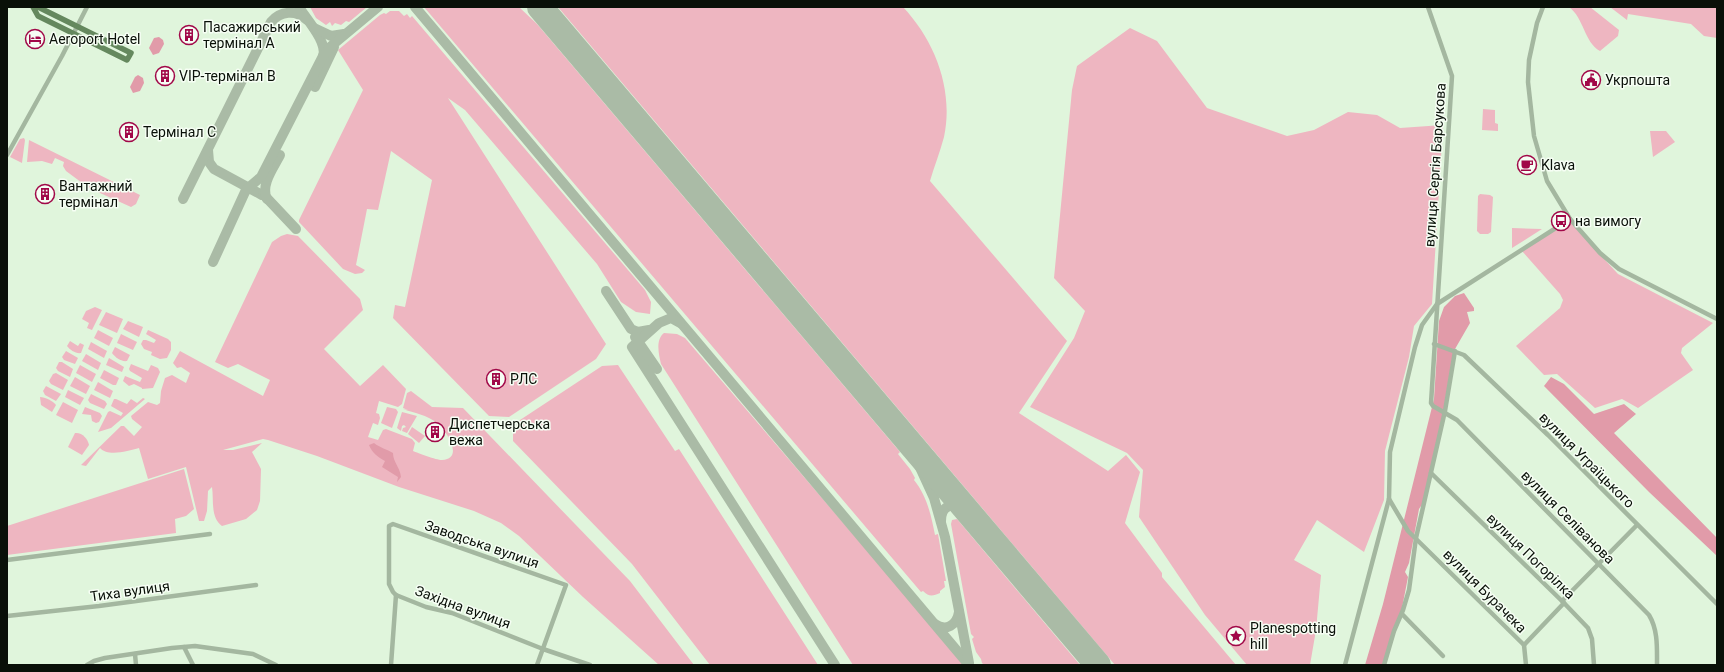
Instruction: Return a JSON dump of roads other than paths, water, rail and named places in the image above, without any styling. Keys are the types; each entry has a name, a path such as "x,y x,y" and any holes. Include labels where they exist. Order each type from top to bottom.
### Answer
{"main road":[{"path":"33,7 38,16 127,60 131,53 38,7"}],"street":[{"path":"7,155 87,7"},
{"name":"вулиця Сергія Барсукова","path":"1428,7 1452,76 1431,402"},
{"path":"1543,7 1537,23 1529,60 1528,82 1531,119 1539,154 1548,181 1570,219 1600,252 1619,269 1717,319"},
{"path":"1345,665 1389,499 1390,452 1415,347 1422,325 1437,304 1570,219"},
{"name":"вулиця Уграїцького","path":"1434,344 1464,355 1519,407 1717,604"},
{"path":"1384,665 1409,590 1416,538 1445,411 1455,351"},
{"name":"вулиця Селіванова","path":"1431,402 1433,406 1445,411 1458,420 1599,562 1649,615 1654,623 1657,636 1658,665"},
{"name":"вулиця Погорілка","path":"1431,474 1579,618 1590,633 1594,665"},
{"name":"вулиця Бурачека","path":"1389,499 1408,531 1524,645 1526,665"},
{"name":"Заводська вулиця","path":"389,526 393,524 566,585 543,649"},
{"path":"1524,645 1599,562 1637,525"},
{"name":"Західна вулиця","path":"389,526 389,584 396,595 426,607 452,613 543,649 590,665"},
{"path":"7,560 210,534"},
{"name":"Тиха вулиця","path":"7,616 99,606 256,585"},
{"path":"391,665 396,595"},
{"path":"1402,614 1443,656"},
{"path":"87,665 94,661 195,646 248,653 276,665"},
{"path":"184,647 193,665"},
{"path":"537,665 543,649"},
{"path":"135,654 136,665"}],"place":[{"name":"Пасажирський термінал A","path":"189,35"},
{"name":"Aeroport Hotel","path":"35,39"},
{"name":"VIP-термінал B","path":"165,76"},
{"name":"Укрпошта","path":"1591,80"},
{"name":"Термінал C","path":"129,132"},
{"name":"Klava","path":"1527,165"},
{"name":"Вантажний термінал","path":"45,194"},
{"name":"на вимогу","path":"1561,221"},
{"name":"РЛС","path":"496,379"},
{"name":"Диспетчерська вежа","path":"435,432"},
{"name":"Planespotting hill","path":"1236,636"}]}
